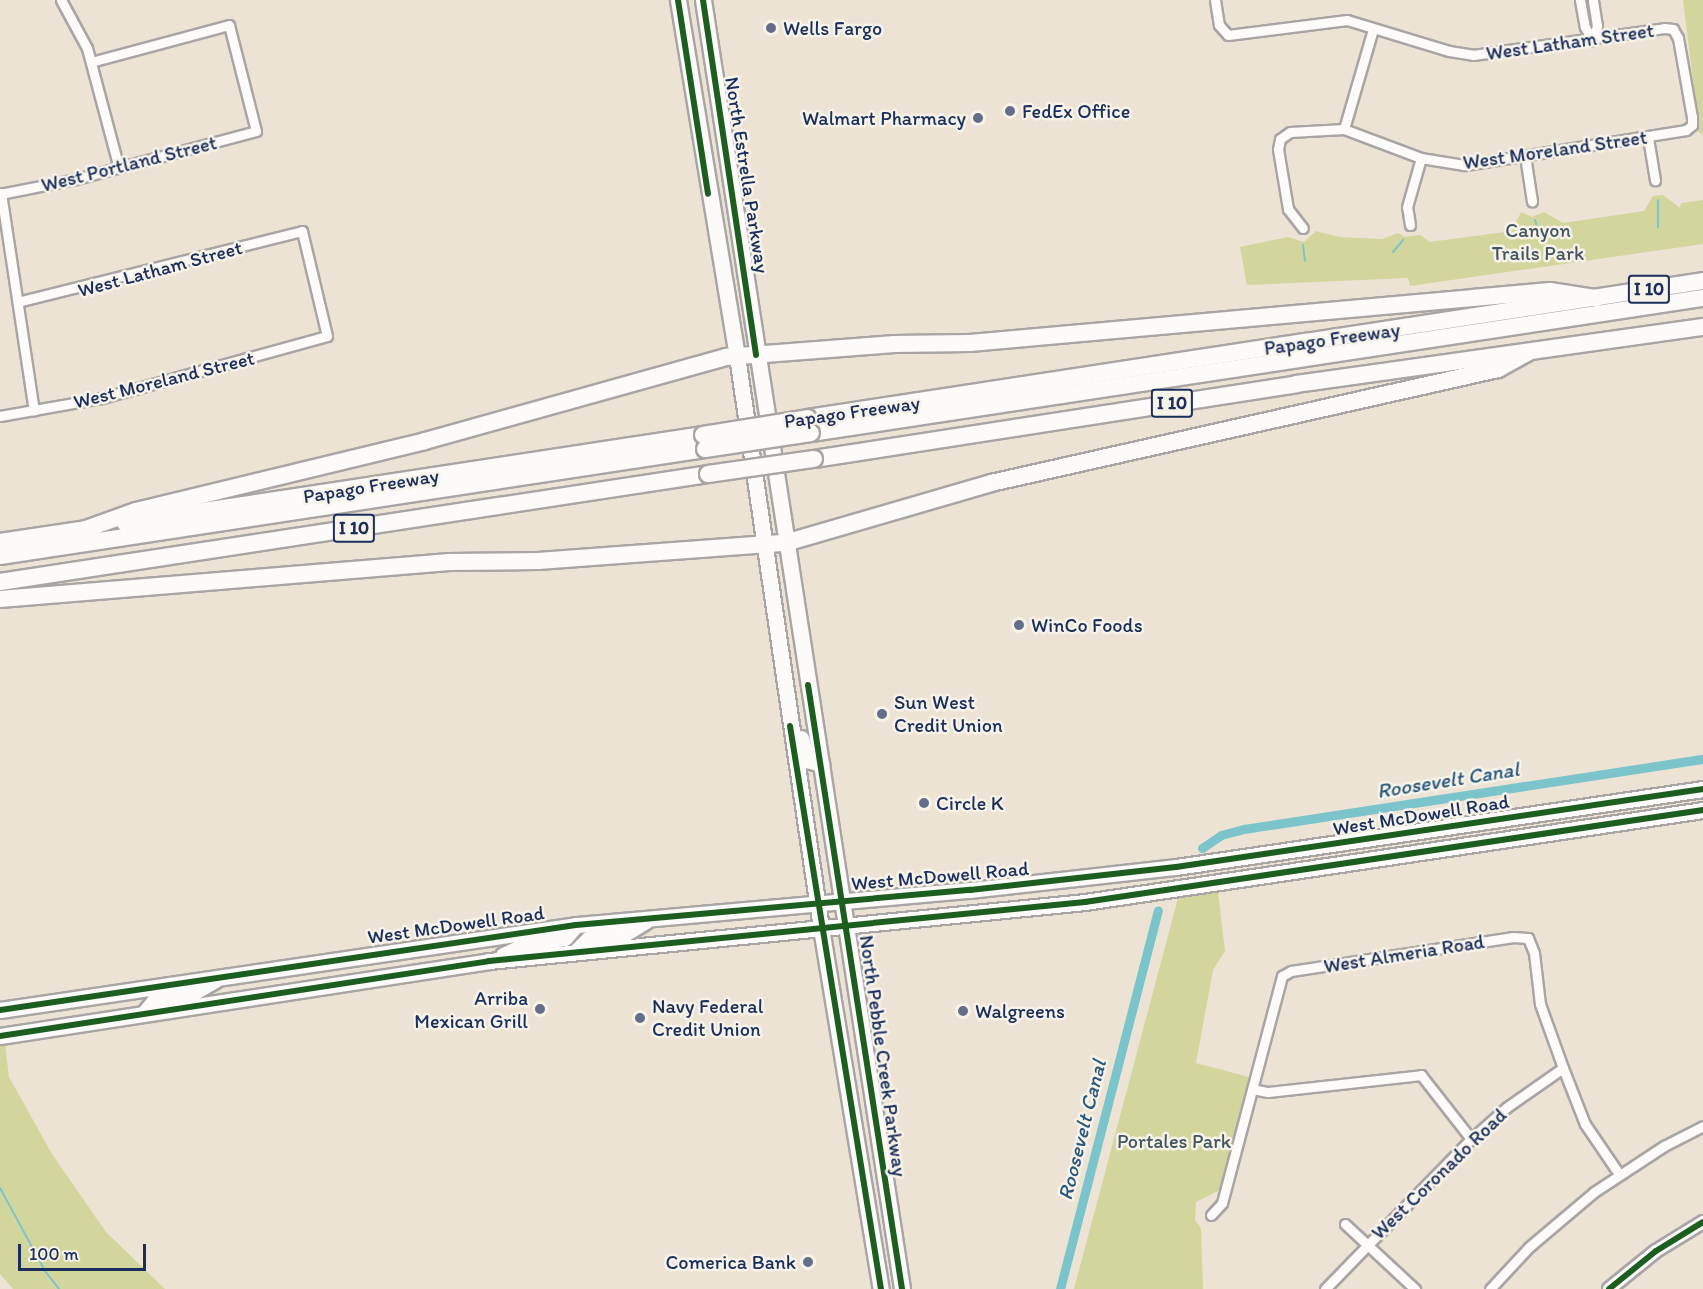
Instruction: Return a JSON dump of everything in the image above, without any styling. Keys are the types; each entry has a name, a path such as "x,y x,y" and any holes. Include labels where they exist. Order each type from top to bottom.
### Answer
{"highway":[{"name":"Papago Freeway","path":"0,542 809,426 1703,281"},
{"path":"83,530 136,511 425,441 737,356 894,344 970,342 1550,291 1596,298"},
{"path":"809,426 1703,298"},
{"name":"Papago Freeway","path":"0,582 708,474 1703,327"},
{"path":"0,598 449,562 537,561 785,543 991,483 1498,369 1529,352"},
{"path":"0,556 704,442"}],"main road":[{"name":"North Estrella Parkway","path":"678,0 737,356 764,546"},
{"name":"North Estrella Parkway","path":"703,0 785,543"},
{"path":"695,111 719,100"},
{"name":"North Pebble Creek Parkway","path":"785,543 847,925 902,1289"},
{"name":"North Pebble Creek Parkway","path":"764,546 821,928 881,1289"},
{"path":"790,726 800,731 807,760 821,764"},
{"name":"West McDowell Road","path":"0,1010 222,975 576,925 1080,878 1347,843 1703,789"},
{"name":"West McDowell Road","path":"0,1036 489,961 577,950 1085,902 1703,810"},
{"path":"1255,878 1267,867 1335,857 1347,843"},
{"path":"1080,878 1085,902"},
{"path":"577,950 588,939 626,933 651,918"},
{"path":"489,961 527,944 565,938 576,925"},
{"path":"145,1012 154,1001 191,994 222,975"}],"street":[{"name":"West Latham Street","path":"1215,0 1222,31 1228,35 1347,20 1372,29 1473,55 1673,29 1678,38 1692,125"},
{"path":"1580,0 1585,27 1592,40"},
{"path":"1592,40 1597,26 1593,0"},
{"path":"64,1 82,36 91,62 118,168"},
{"name":"West Portland Street","path":"0,194 118,168 256,131 229,25 91,62"},
{"path":"1344,129 1372,29"},
{"name":"West Moreland Street","path":"1303,228 1288,209 1278,149 1280,139 1290,132 1344,129 1421,158 1464,165 1648,138 1692,125"},
{"path":"1648,138 1655,180"},
{"path":"1525,156 1532,201"},
{"path":"1410,225 1407,207 1421,158"},
{"path":"0,194 34,411"},
{"name":"West Latham Street","path":"18,302 302,231 327,336"},
{"name":"West Moreland Street","path":"0,416 102,398 327,336"},
{"name":"West Almeria Road","path":"1252,1089 1282,976 1291,971 1528,938 1534,953 1540,1004 1563,1068"},
{"path":"1563,1068 1585,1124 1619,1174"},
{"name":"West Coronado Road","path":"1325,1289 1366,1244 1471,1139 1507,1107 1563,1068"},
{"path":"1211,1215 1222,1203 1252,1089 1268,1092 1420,1075 1471,1139"},
{"path":"1490,1289 1553,1225 1619,1174 1703,1126"},
{"path":"1609,1289 1656,1251 1703,1222"},
{"path":"1345,1224 1415,1289"}],"green space":[{"path":"1683,0 1703,0 1703,135 1695,129 1698,120"},
{"name":"Canyon Trails Park","path":"1663,195 1680,208 1681,203 1703,200 1703,244 1410,286 1408,278 1247,285 1240,247 1288,237 1304,242 1316,231 1339,237 1382,239 1398,233 1405,237 1420,235 1430,242 1512,231 1521,212 1532,217 1544,212 1563,223 1644,211 1653,196"},
{"name":"Portales Park","path":"1218,892 1225,951 1213,970 1196,1063 1249,1077 1220,1190 1196,1202 1195,1220 1201,1228 1203,1289 1074,1289 1178,898"},
{"path":"5,1043 9,1077 52,1154 106,1232 165,1289 13,1289 0,1274 0,1044"}],"waterway":[{"path":"1658,200 1658,227"},
{"path":"1535,220 1539,236"},
{"path":"1393,252 1403,240"},
{"path":"1303,245 1305,261"},
{"name":"Roosevelt Canal","path":"1202,848 1221,835 1244,829 1703,759"},
{"name":"Roosevelt Canal","path":"1060,1289 1158,910"},
{"path":"0,1188 45,1271 59,1289"}],"cycle path":[{"path":"678,0 708,194"},
{"path":"703,0 756,355"},
{"path":"808,685 902,1289"},
{"path":"790,726 881,1289"},
{"path":"0,1010 576,925 970,890 1176,867 1703,789"},
{"path":"0,1036 489,961 1085,902 1703,810"},
{"path":"1609,1289 1656,1251 1703,1222"}],"place":[{"name":"Wells Fargo","path":"771,28"},
{"name":"FedEx Office","path":"1010,111"},
{"name":"Walmart Pharmacy","path":"978,118"},
{"name":"WinCo Foods","path":"1019,625"},
{"name":"Sun West Credit Union","path":"882,714"},
{"name":"Circle K","path":"924,803"},
{"name":"Arriba Mexican Grill","path":"540,1009"},
{"name":"Walgreens","path":"963,1011"},
{"name":"Navy Federal Credit Union","path":"640,1018"},
{"name":"Comerica Bank","path":"808,1262"}]}
